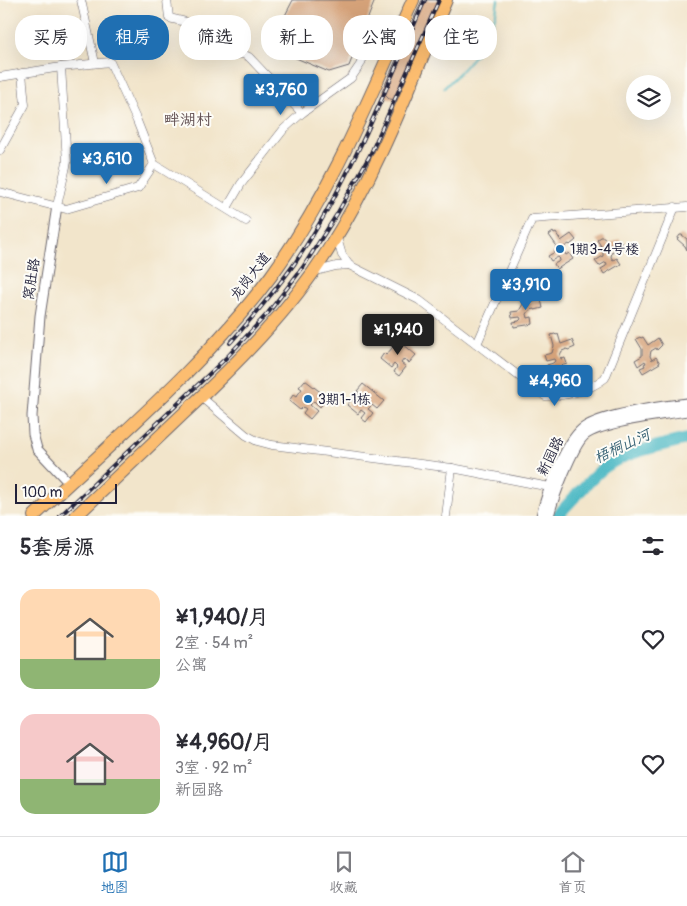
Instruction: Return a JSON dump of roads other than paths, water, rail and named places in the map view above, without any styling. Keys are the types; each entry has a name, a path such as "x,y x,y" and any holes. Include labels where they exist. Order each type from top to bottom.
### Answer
{"highway":[{"name":"龙岗大道","path":"406,15 413,0"},
{"path":"76,516 201,397 259,338 293,299 312,273 336,236 377,161 446,0"},
{"name":"龙岗大道","path":"34,516 181,377 222,334 270,276 309,217 356,127 387,60"}],"street":[{"path":"80,0 95,63"},
{"path":"167,0 169,18 186,22 236,54 243,54 249,57 302,112"},
{"path":"226,208 241,184 278,137 302,112 351,78 362,60"},
{"path":"0,77 61,67 110,62 154,164 246,221"},
{"name":"窝肚路","path":"61,67 66,162 57,206 40,316 32,434 37,449 69,483"},
{"path":"0,150 25,104 22,73"},
{"path":"0,192 66,209 138,188 154,164"},
{"path":"312,273 336,266 349,266 420,300 545,396 565,396 596,385 605,378 675,207"},
{"path":"477,344 532,219 687,207"},
{"path":"336,236 342,255 349,266"},
{"path":"201,397 246,435 256,441 272,445 452,468 554,488"},
{"name":"新园路","path":"550,512 554,488 570,443 588,425 603,419 641,410 687,404"},
{"name":"新园路","path":"541,516 544,500 554,488 576,446 585,435 591,431 643,418 687,411"},
{"path":"446,516 452,468"}],"waterway":[{"path":"444,88 480,48 492,26 498,0"},
{"name":"梧桐山河","path":"557,516 594,476 609,464 641,450 687,439"}],"railway":[{"path":"230,343 280,284 333,200 366,134 425,0"},
{"path":"60,516 227,357 268,313 303,267 337,214 370,155 439,0"}],"place":[{"name":"1期3-4号楼","path":"560,249"},
{"name":"3期1-1栋","path":"308,399"}],"district":[{"name":"畔湖村","path":"188,119"}]}
